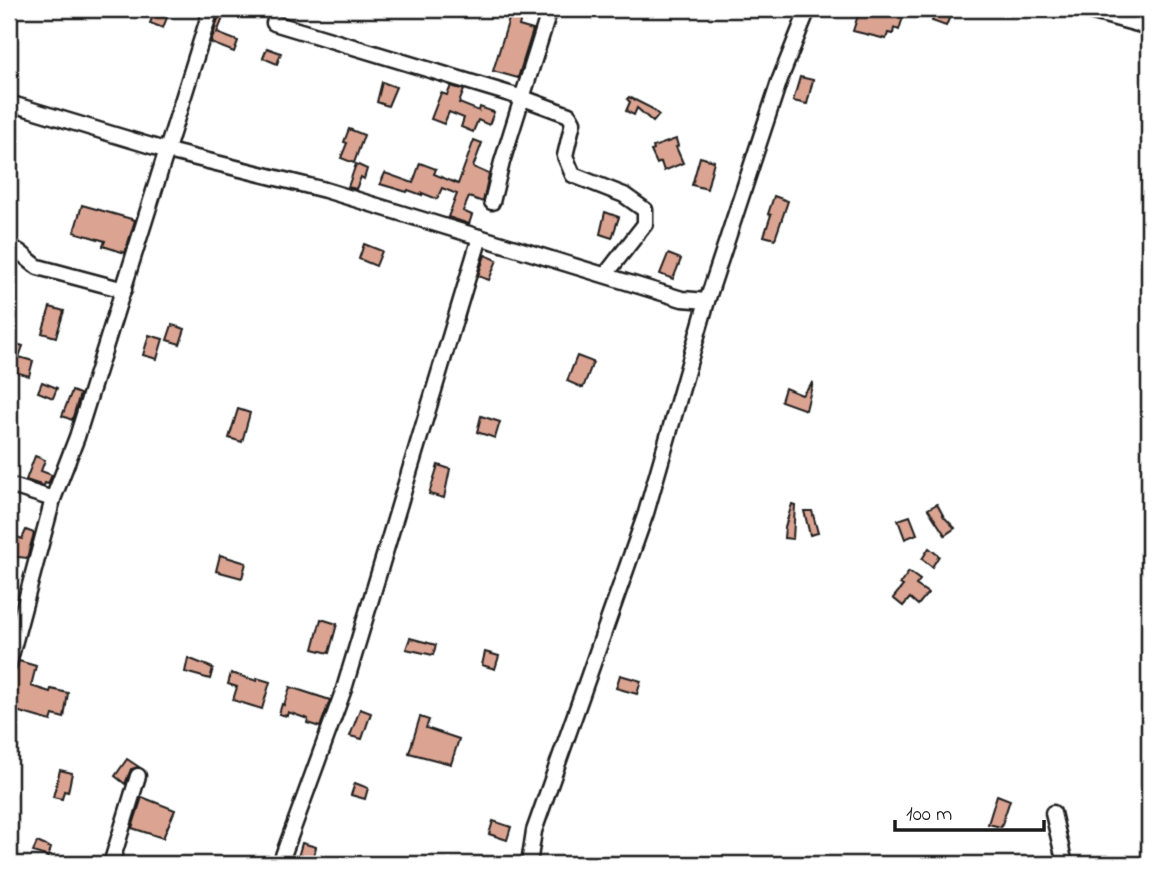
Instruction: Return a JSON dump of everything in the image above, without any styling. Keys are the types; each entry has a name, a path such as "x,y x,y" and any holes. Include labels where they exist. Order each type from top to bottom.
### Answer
{"street":[{"path":"9,663 53,499 77,437 211,9"},
{"path":"492,202 550,9"},
{"path":"529,864 534,831 646,513 707,301 780,79 808,9"},
{"path":"1091,10 1149,27"},
{"path":"274,23 523,98 569,115 573,122 565,156 573,175 624,195 645,211 645,224 606,274"},
{"path":"9,103 168,151 325,190 682,299 707,301"},
{"path":"280,864 344,689 480,237"},
{"path":"9,247 19,250 27,260 38,267 124,290"},
{"path":"9,485 53,499"},
{"path":"111,864 138,776"},
{"path":"1051,864 1063,859 1053,813"}],"building":[{"path":"156,9 169,12 163,28 150,23"},
{"path":"512,9 523,9 519,26 533,30 518,78 493,71"},
{"path":"860,9 886,9 904,14 899,30 894,28 893,34 888,33 886,39 853,31"},
{"path":"937,9 953,9 946,26 932,21"},
{"path":"220,12 225,13 217,33 238,41 234,52 211,43"},
{"path":"267,48 281,53 277,64 263,58"},
{"path":"800,77 813,80 807,104 793,101"},
{"path":"382,82 396,87 388,106 377,102"},
{"path":"451,86 464,90 459,103 479,111 480,107 494,112 489,125 478,120 473,132 461,127 464,118 449,112 444,124 431,119 441,93 447,95"},
{"path":"629,97 659,115 653,122 637,108 634,115 626,111"},
{"path":"349,129 364,135 354,163 341,158"},
{"path":"676,139 676,147 683,163 664,171 661,162 657,164 651,151 654,150 653,147"},
{"path":"474,140 482,143 473,167 489,174 483,202 469,197 463,211 472,215 469,224 448,217 457,194 442,188 437,199 380,184 385,173 413,183 420,163 436,169 434,174 458,184"},
{"path":"700,157 714,161 707,189 692,185"},
{"path":"356,164 367,169 364,179 361,177 356,189 348,187"},
{"path":"774,196 788,201 775,239 764,236"},
{"path":"82,205 135,220 125,253 103,246 105,241 74,232"},
{"path":"605,212 619,217 612,238 600,234"},
{"path":"364,244 382,251 376,266 359,259"},
{"path":"668,254 681,259 673,279 660,274"},
{"path":"485,255 497,260 489,280 478,276"},
{"path":"50,307 64,311 56,337 42,333"},
{"path":"172,325 185,329 180,344 167,340"},
{"path":"149,335 163,339 157,359 143,355"},
{"path":"9,342 23,346 19,357 33,361 29,376 9,370"},
{"path":"577,356 593,362 583,388 567,381"},
{"path":"42,382 57,388 53,398 38,392"},
{"path":"813,382 806,410 781,401 785,388 802,395"},
{"path":"72,391 80,394 72,420 62,416"},
{"path":"238,409 250,413 242,442 229,438"},
{"path":"481,416 500,422 495,438 477,432"},
{"path":"35,456 45,460 41,471 52,475 44,486 26,480"},
{"path":"438,465 450,469 444,498 429,494"},
{"path":"792,504 795,505 793,539 784,538"},
{"path":"937,504 944,517 955,528 945,535 928,509"},
{"path":"804,511 812,511 818,533 810,535"},
{"path":"910,516 917,534 905,539 898,520"},
{"path":"26,530 34,533 27,558 9,556 9,533 22,539"},
{"path":"929,548 939,556 932,567 922,559"},
{"path":"220,555 246,563 242,578 216,571"},
{"path":"909,572 920,580 916,585 928,593 918,605 910,598 903,606 893,598 903,586 900,584"},
{"path":"321,619 337,624 329,653 313,649"},
{"path":"410,638 436,645 433,655 406,649"},
{"path":"485,652 499,656 495,669 482,665"},
{"path":"188,658 213,668 210,679 185,672"},
{"path":"19,661 36,666 31,686 50,692 51,689 68,693 64,718 53,715 51,721 9,709 9,691 13,672"},
{"path":"231,673 270,682 262,709 233,700 237,687 228,684"},
{"path":"620,675 641,681 637,694 616,688"},
{"path":"290,687 330,700 320,727 307,723 308,719 288,712 287,716 279,714"},
{"path":"360,709 371,713 362,739 350,736"},
{"path":"420,717 429,720 426,728 459,739 451,764 409,753"},
{"path":"127,759 139,767 131,769 125,784 115,776"},
{"path":"60,770 72,773 68,792 64,791 62,799 53,797"},
{"path":"355,783 368,788 365,799 351,795"},
{"path":"997,795 1010,800 1001,827 988,824"},
{"path":"142,797 175,810 163,838 132,828"},
{"path":"493,821 511,827 507,840 489,834"},
{"path":"37,842 51,848 48,857 33,852"},
{"path":"302,843 316,847 312,864 296,864"}]}
